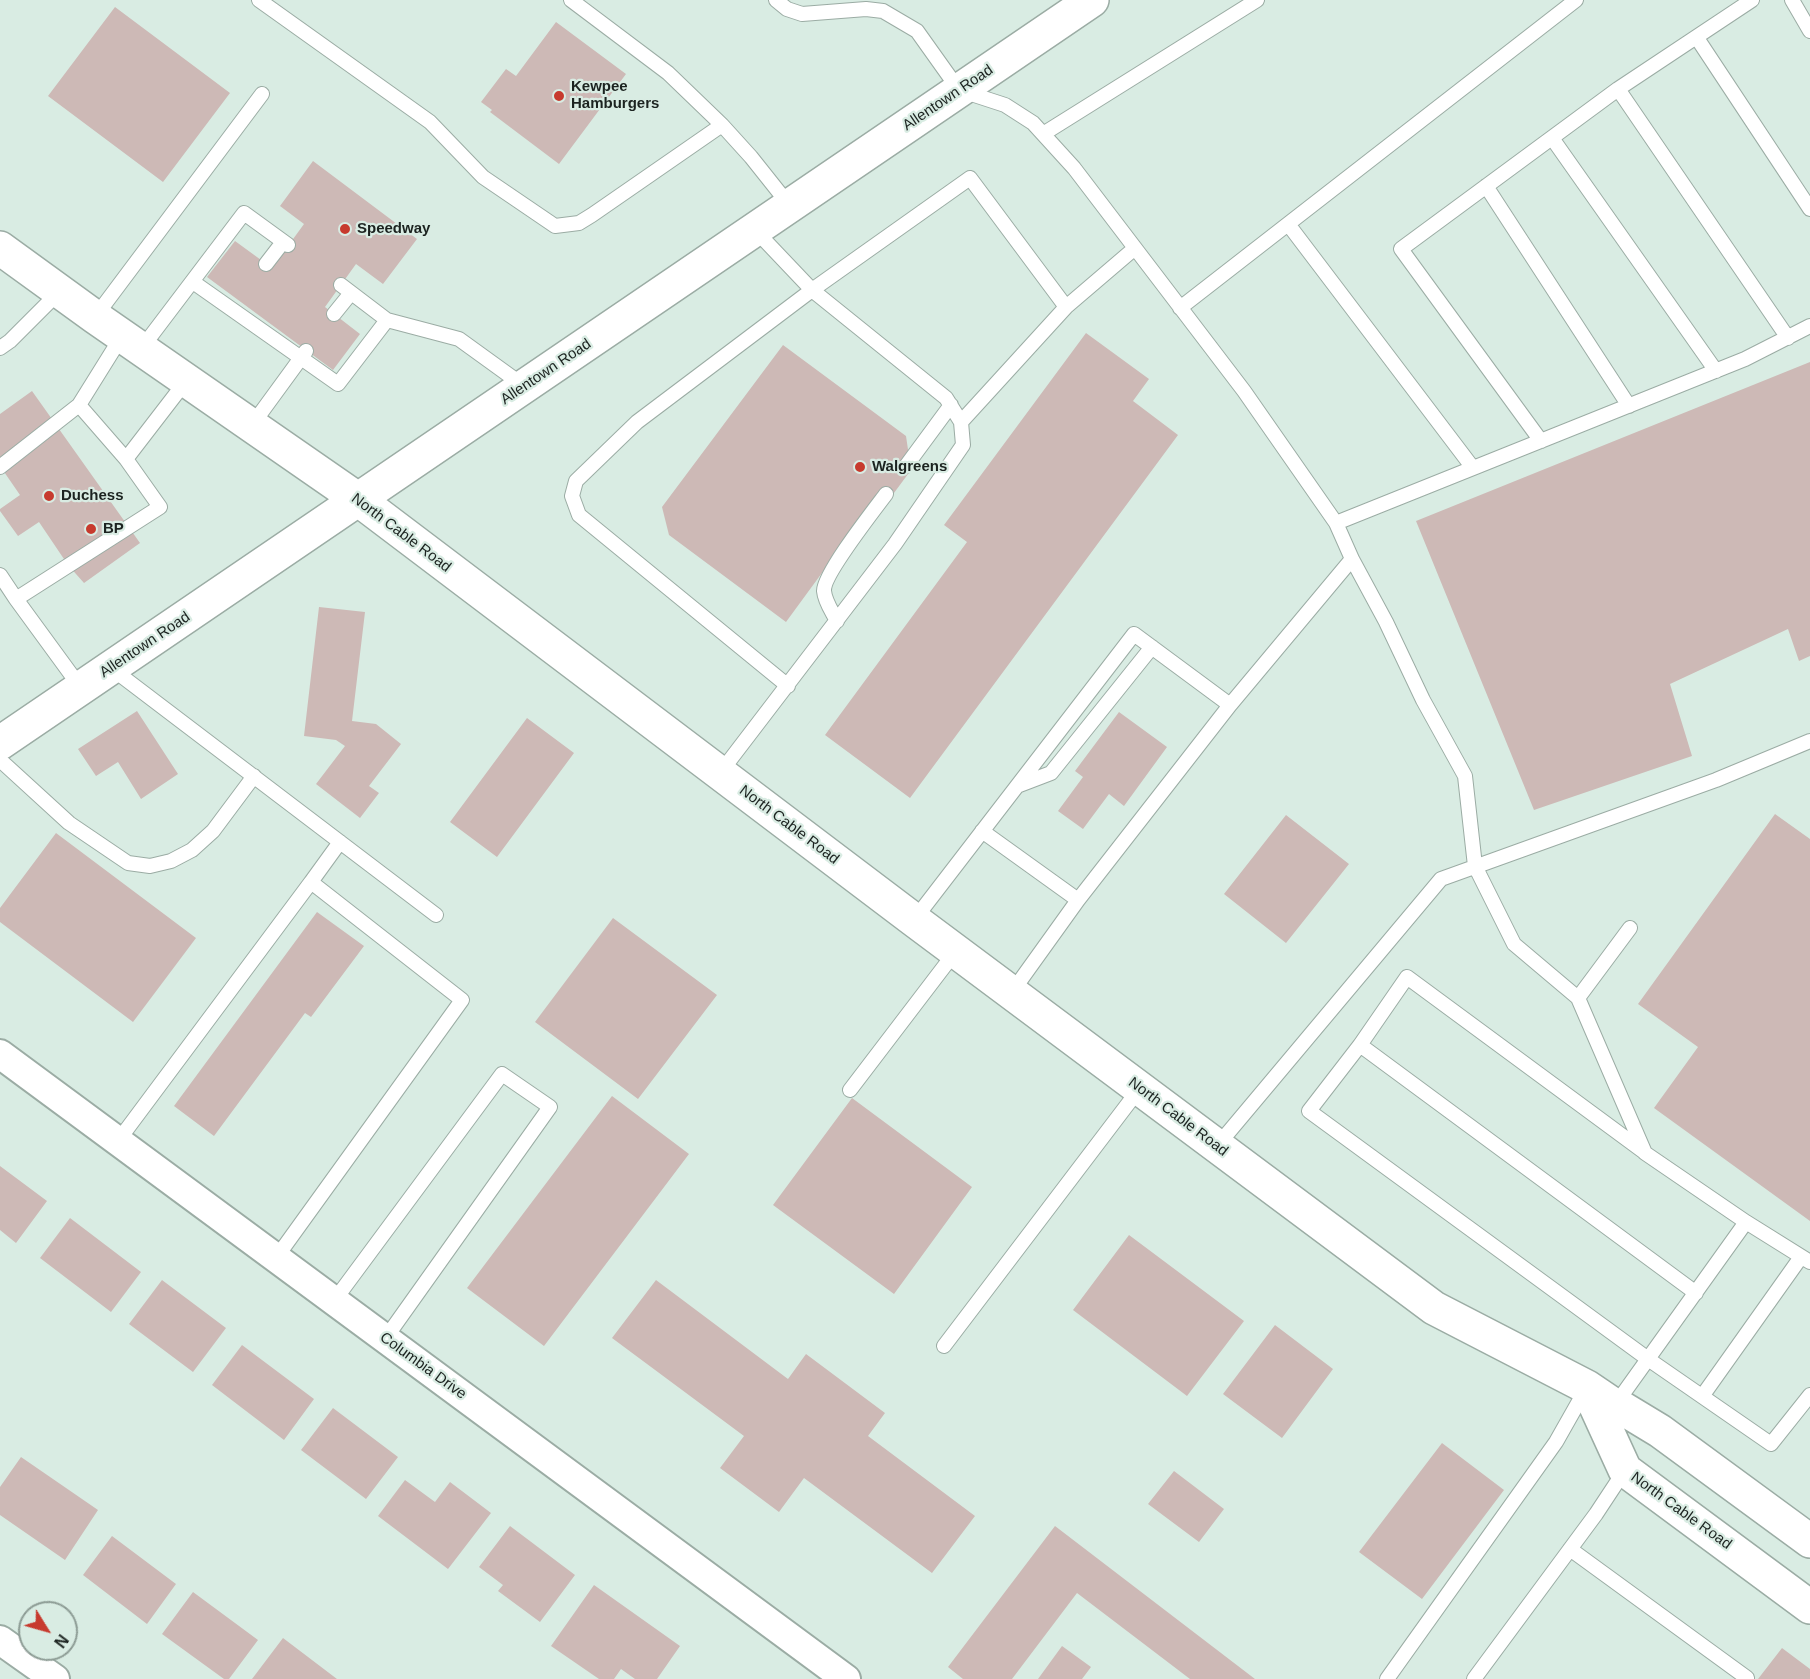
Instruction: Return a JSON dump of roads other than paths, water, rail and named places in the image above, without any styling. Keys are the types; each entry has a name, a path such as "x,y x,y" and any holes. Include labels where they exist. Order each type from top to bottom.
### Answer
{"street":[{"name":"Allentown Road","path":"2,744 1092,0"},
{"name":"North Cable Road","path":"0,248 250,427 359,500 914,920 1434,1308 1622,1408 1660,1431 1800,1529"},
{"name":"Columbia Drive","path":"0,1054 846,1679"},
{"name":"North Cable Road","path":"1587,1388 1625,1470 1810,1607"},
{"path":"0,1640 56,1679"}],"lane":[{"path":"259,0 430,122 483,177 555,226 579,223 722,125"},
{"path":"571,0 668,73 722,125 790,206"},
{"path":"776,0 787,9 802,14 866,9 883,10 917,31 959,90 1005,105 1033,123 1074,168 1244,391 1336,523 1423,700 1465,776 1475,866 1514,944 1578,998 1645,1153"},
{"path":"1043,134 1257,0"},
{"path":"1180,308 1576,0"},
{"path":"1541,441 1401,249 1618,89 1752,0"},
{"path":"1792,0 1809,27"},
{"path":"1697,38 1810,209"},
{"path":"1618,89 1788,338"},
{"path":"95,317 262,94"},
{"path":"1552,138 1716,371"},
{"path":"788,686 579,515 572,496 576,481 637,422 812,290 970,178 1065,307"},
{"path":"1486,186 1629,405"},
{"path":"0,466 79,405 131,343 193,282 244,213 286,244 266,264"},
{"path":"1288,224 1473,468"},
{"path":"720,773 895,544 963,445 961,422 946,398 812,290 755,230"},
{"path":"961,422 1065,307 1135,248"},
{"path":"193,282 236,305 304,355 338,384 387,320"},
{"path":"334,314 346,289 387,320 459,339 524,386"},
{"path":"0,348 10,341 60,291"},
{"path":"1336,523 1745,359 1810,326"},
{"path":"250,427 304,355"},
{"path":"126,459 186,381"},
{"path":"16,598 160,507 126,459 79,405"},
{"path":"906,466 951,405"},
{"path":"837,621 826,600 824,588 846,547 886,494"},
{"path":"1012,992 1078,900 1230,705 1352,559"},
{"path":"0,575 81,688"},
{"path":"914,920 1134,634 1230,705"},
{"path":"1017,786 1052,773 1152,647"},
{"path":"111,668 436,915"},
{"path":"1217,1146 1441,879 1716,780 1810,741"},
{"path":"2,744 69,823 128,863 150,866 171,861 192,850 213,831 254,777"},
{"path":"982,831 1078,900"},
{"path":"118,1141 340,842"},
{"path":"276,1258 462,1000 311,882"},
{"path":"1578,998 1630,928"},
{"path":"850,1090 957,951"},
{"path":"1703,1395 1805,1260 1645,1153 1407,977 1360,1046 1310,1111 1648,1359 1771,1444 1810,1395"},
{"path":"1360,1046 1696,1293"},
{"path":"334,1300 502,1074 550,1107 385,1339"},
{"path":"944,1347 1140,1088"},
{"path":"1615,1406 1746,1222"},
{"path":"1387,1679 1556,1442 1587,1388"},
{"path":"1473,1679 1570,1549 1625,1470"},
{"path":"1570,1549 1747,1678"}],"place":[{"name":"Kewpee Hamburgers","path":"559,96"},
{"name":"Speedway","path":"345,229"},
{"name":"Walgreens","path":"860,467"},
{"name":"Duchess","path":"49,496"},
{"name":"BP","path":"91,529"}]}
